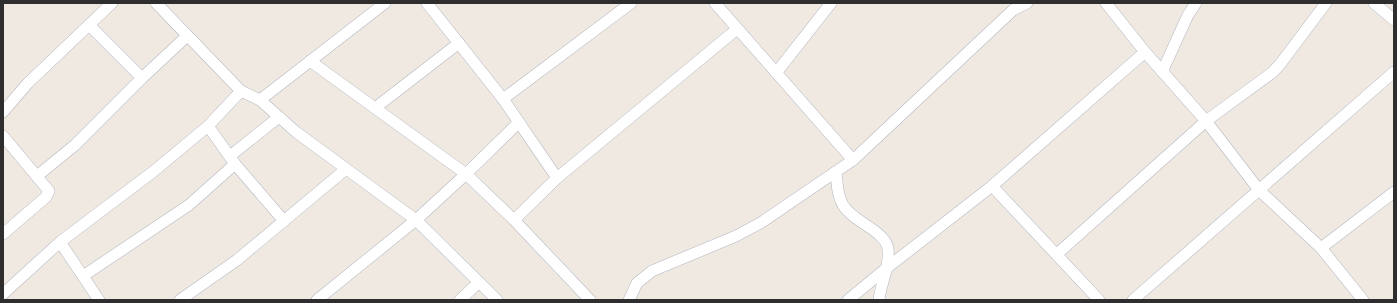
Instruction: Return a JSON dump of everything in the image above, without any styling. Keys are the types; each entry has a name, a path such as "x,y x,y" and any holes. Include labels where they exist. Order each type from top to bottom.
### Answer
{"street":[{"path":"3,112 28,83 112,3"},
{"path":"156,3 240,91 260,100 296,132 416,220 497,300"},
{"path":"260,100 385,3"},
{"path":"427,3 503,99 557,178"},
{"path":"503,99 631,3"},
{"path":"715,3 853,160"},
{"path":"776,73 831,3"},
{"path":"629,300 637,283 652,271 742,233 762,222 853,160 1010,7 1027,3"},
{"path":"1106,3 1144,52 1206,121 1258,190 1321,248 1362,300"},
{"path":"1162,72 1188,15 1196,3"},
{"path":"1057,254 1206,121 1273,72 1282,63 1326,3"},
{"path":"1374,3 1394,20"},
{"path":"89,25 142,78"},
{"path":"514,220 557,178 737,29"},
{"path":"37,176 75,145 142,78 187,36"},
{"path":"375,108 459,43"},
{"path":"848,300 992,186 1144,52"},
{"path":"310,61 466,174 514,220 590,300"},
{"path":"1133,300 1394,72"},
{"path":"3,294 60,242 154,171 208,126 240,91"},
{"path":"83,276 189,205 232,160 279,117"},
{"path":"317,300 416,220 519,122"},
{"path":"208,126 232,160 284,221"},
{"path":"3,136 47,188 48,193 3,234"},
{"path":"180,300 237,260 346,169"},
{"path":"836,172 839,192 843,204 852,217 878,233 885,240 888,247 888,267 880,290 879,300"},
{"path":"992,186 1099,300"},
{"path":"1321,248 1394,192"},
{"path":"60,242 100,300"},
{"path":"460,300 479,282"}]}
